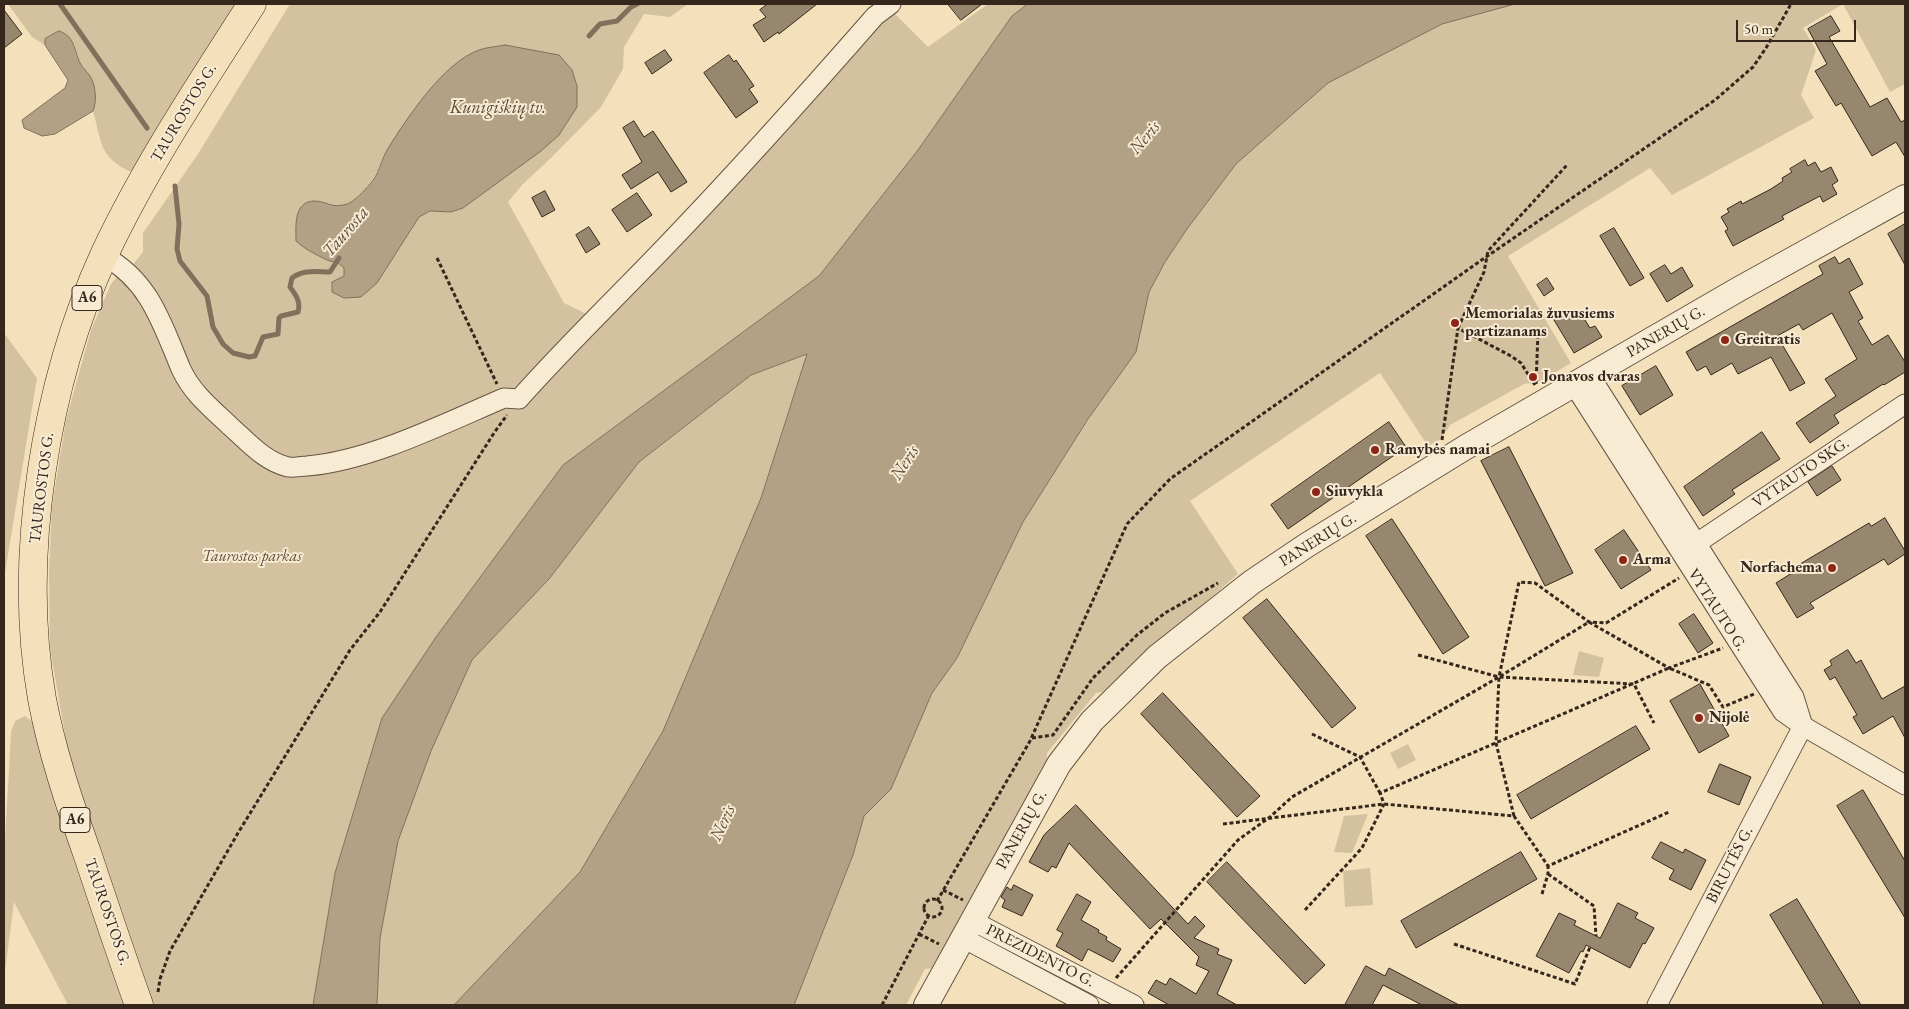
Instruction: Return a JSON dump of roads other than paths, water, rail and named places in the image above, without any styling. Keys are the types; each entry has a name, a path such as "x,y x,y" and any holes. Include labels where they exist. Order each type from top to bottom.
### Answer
{"highway":[{"name":"TAUROSTOS G.","path":"148,1000 58,767 42,698 34,629 33,567 37,506 56,394 73,336 104,256 124,215 175,124 252,4"}],"street":[{"path":"104,256 119,264 132,275 148,296 163,324 190,387 264,457 290,467 322,464 371,452 511,398 552,361 664,248 876,16 891,4"},
{"name":"PANERIŲ G.","path":"926,1005 1058,764 1092,721 1157,657 1252,582 1307,545 1466,447 1905,196"},
{"name":"VYTAUTO G.","path":"1582,381 1696,542 1794,697 1803,726"},
{"name":"VYTAUTO G.","path":"1582,381 1692,570 1783,712 1803,726 1905,785"},
{"name":"VYTAUTO SKG.","path":"1696,542 1905,404"},
{"name":"BIRUTĖS G.","path":"1657,1005 1803,726"},
{"name":"PREZIDENTO G.","path":"968,929 1105,990 1134,1005"},
{"name":"PREZIDENTO G.","path":"968,929 1090,1005"}],"water":[{"name":"Neris","path":"1028,4 1515,4 1442,24 1328,83 1236,164 1187,229 1165,262 1149,292 1136,352 1088,419 1023,522 957,658 932,693 891,789 864,816 853,855 794,1005 454,1005 580,872 663,731 761,498 807,354 751,375 639,462 549,579 472,660 431,751 398,841 380,938 377,1005 313,1005 335,873 382,718 436,637 563,465 819,276 918,150 1012,16"},
{"path":"59,31 71,40 80,63 92,80 95,89 95,103 93,111 55,134 42,136 24,128 22,120 65,88 68,80 45,45 45,39"},
{"name":"Kunigiškių tv.","path":"505,45 559,55 572,70 577,86 577,107 559,135 541,151 463,208 451,212 430,211 419,217 377,283 361,297 344,298 332,292 332,282 344,276 344,268 338,263 311,252 296,241 299,210 307,202 314,201 333,205 350,203 373,180 395,137 415,108 439,79 452,67 479,50"}],"waterway":[{"name":"Taurosta","path":"60,4 147,128"},
{"name":"Taurosta","path":"589,36 600,24 617,21 631,7 637,4"},
{"name":"Taurosta","path":"175,186 179,224 177,249 180,261 207,296 213,327 223,344 233,353 249,357 255,356 263,337 278,334 279,318 298,312 298,302 290,287 292,278 306,272 330,272 339,258"}],"place":[{"name":"Memorialas žuvusiems partizanams","path":"1455,323"},
{"name":"Greitratis","path":"1725,340"},
{"name":"Jonavos dvaras","path":"1533,377"},
{"name":"Ramybės namai","path":"1375,450"},
{"name":"Siuvykla","path":"1316,492"},
{"name":"Arma","path":"1623,560"},
{"name":"Norfachema","path":"1832,568"},
{"name":"Nijolė","path":"1699,718"}],"park label":[{"name":"Taurostos parkas","path":"252,557"}]}
